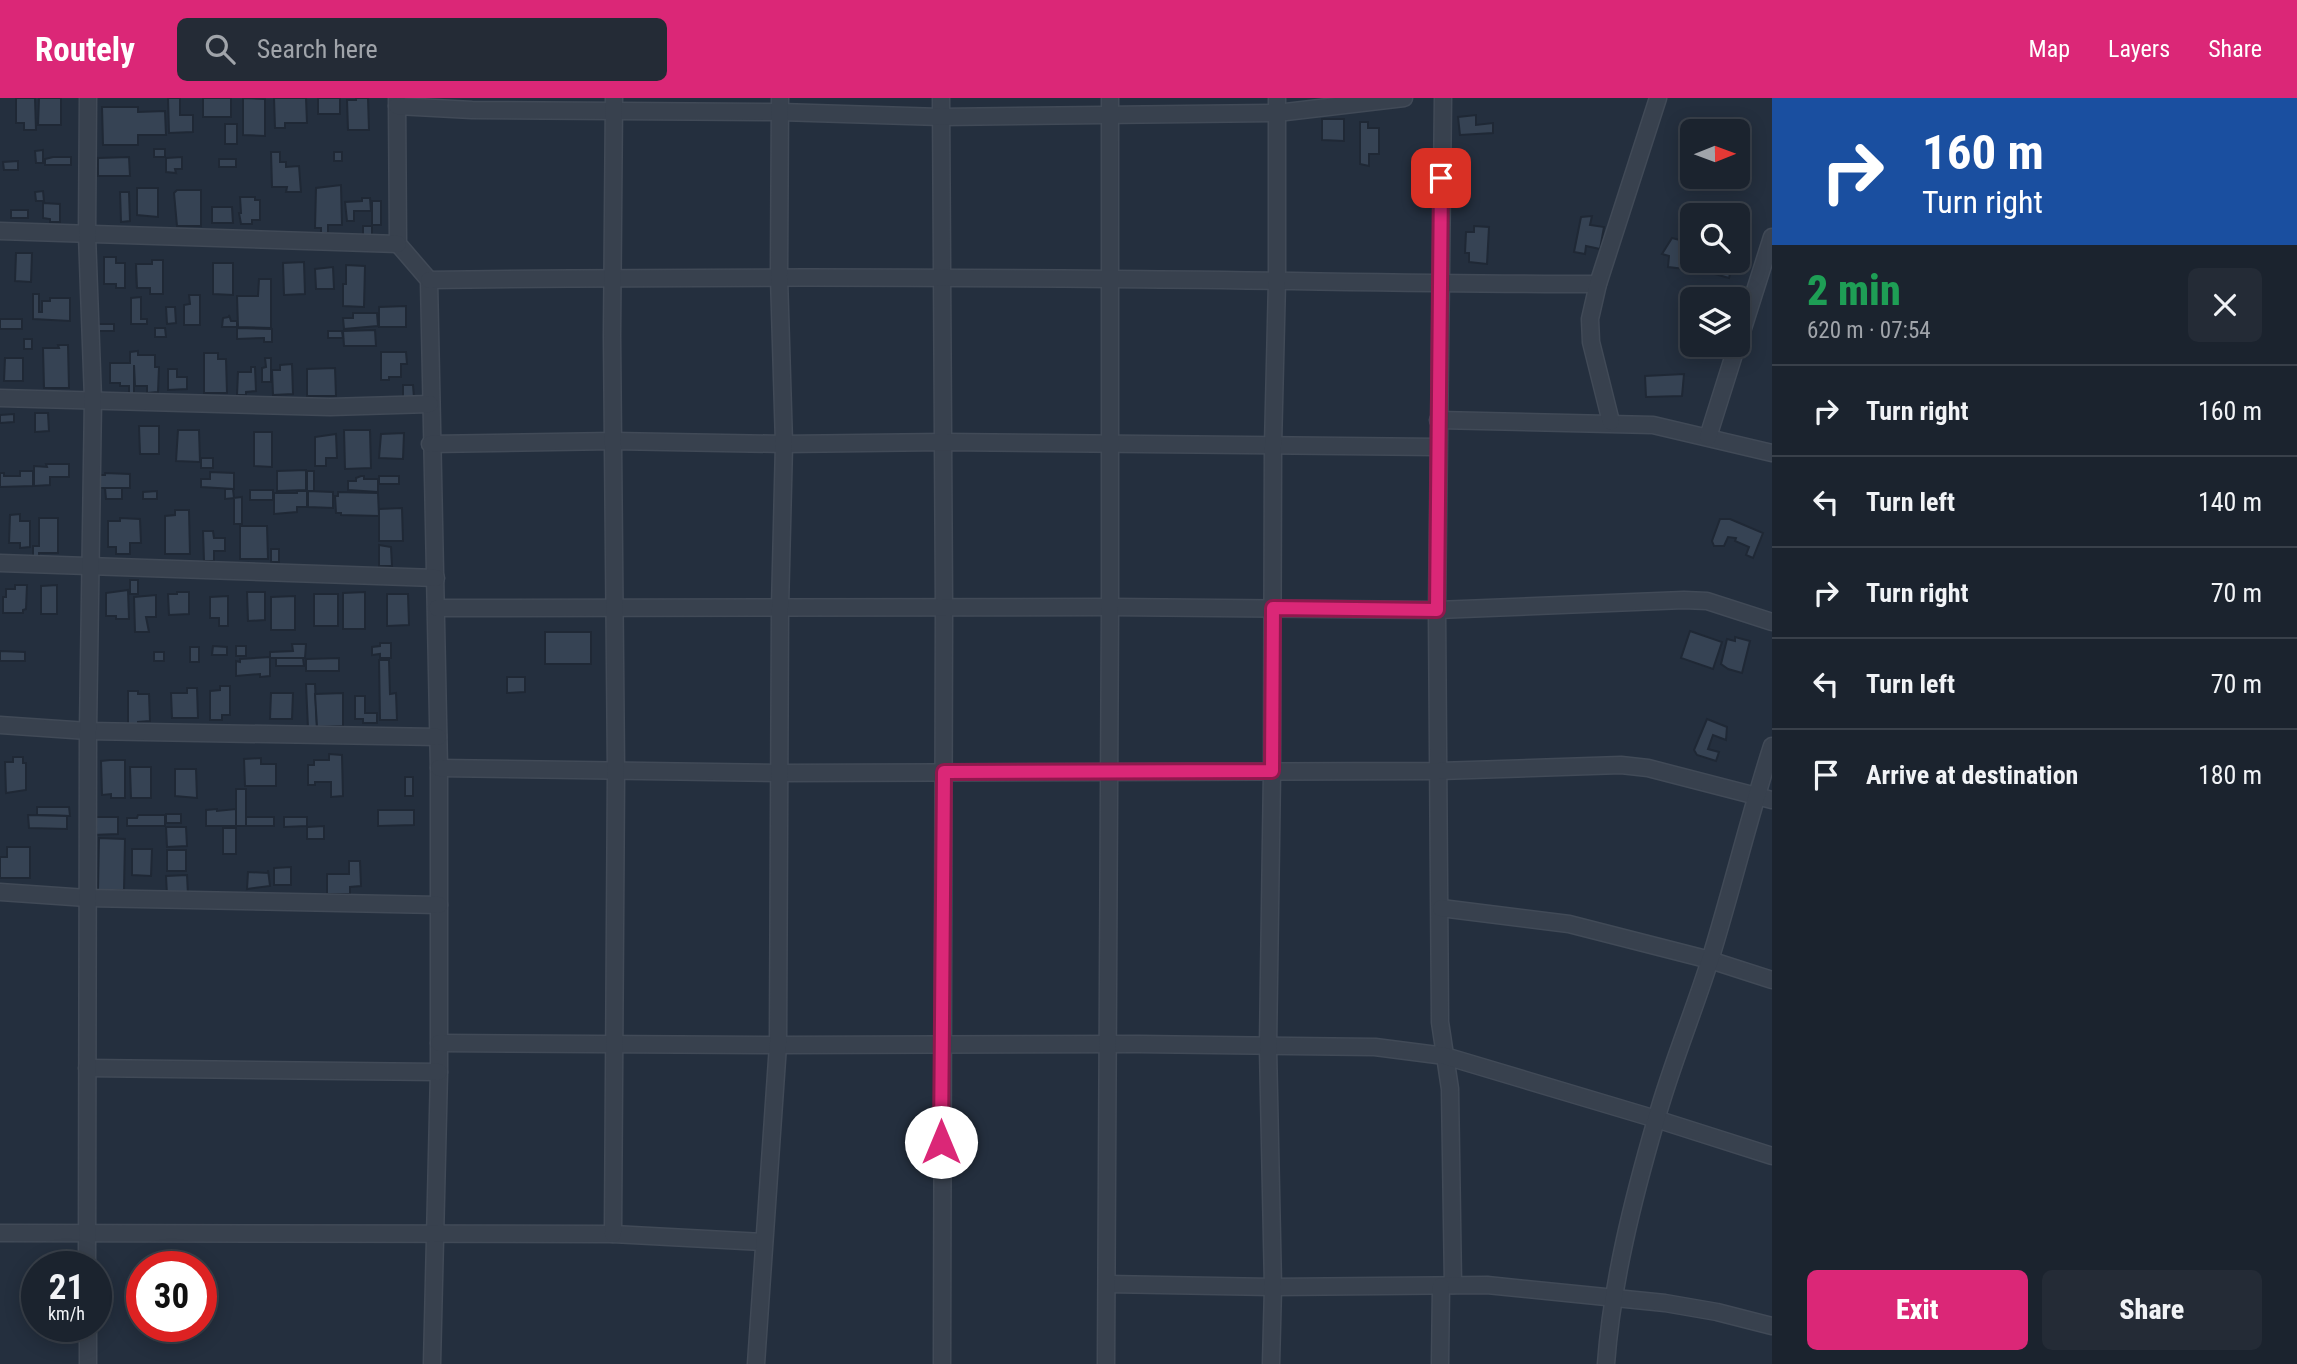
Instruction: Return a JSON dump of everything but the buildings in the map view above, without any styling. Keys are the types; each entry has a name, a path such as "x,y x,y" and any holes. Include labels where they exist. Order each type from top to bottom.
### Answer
{"street":[{"path":"87,1251 88,731 93,399 87,235 88,98"},
{"path":"942,98 942,1364"},
{"path":"1106,1364 1110,98"},
{"path":"432,1364 439,1072 439,768 437,608 430,444 429,280 398,244 397,102 471,110 614,105 780,105 941,117 1110,116 1404,98"},
{"path":"1440,1364 1447,1285 1450,1088 1440,1022 1437,610 1443,98"},
{"path":"1611,422 1589,332 1590,318 1598,284 1658,98"},
{"path":"613,1234 616,771 614,105"},
{"path":"757,1364 778,1045 780,608 784,444 779,277 780,105"},
{"path":"1271,1364 1273,1287 1268,1047 1277,106"},
{"path":"0,231 398,244"},
{"path":"1750,306 1772,237"},
{"path":"429,280 779,277 1439,285 1598,284"},
{"path":"1708,437 1734,357"},
{"path":"0,398 330,407 430,404"},
{"path":"1438,419 1653,425 1772,453"},
{"path":"430,444 613,440 784,444 943,442 1438,447"},
{"path":"0,564 436,578"},
{"path":"437,608 1110,607 1437,610 1684,600 1707,601 1772,622"},
{"path":"0,725 88,731 438,737"},
{"path":"1606,1364 1614,1297 1633,1207 1656,1119 1710,960 1772,746"},
{"path":"439,768 779,773 1439,771 1621,765 1648,768 1772,800"},
{"path":"0,892 87,898 439,905"},
{"path":"1441,908 1569,924 1710,960 1772,980"},
{"path":"439,1043 1374,1047 1444,1056 1772,1156"},
{"path":"87,1068 439,1072"},
{"path":"0,1233 613,1234 763,1242"},
{"path":"1107,1284 1273,1287 1487,1285 1665,1303 1717,1312 1772,1326"},
{"path":"88,1342 88,1364"}],"route":[{"path":"941,1142 944,772 1272,771 1273,608 1437,610 1441,178"}]}
